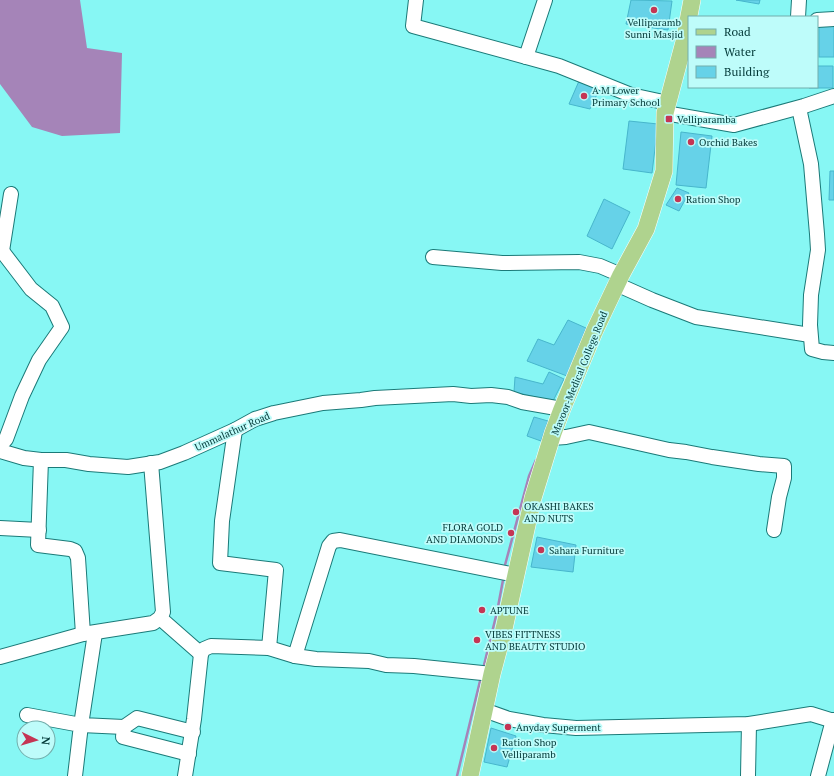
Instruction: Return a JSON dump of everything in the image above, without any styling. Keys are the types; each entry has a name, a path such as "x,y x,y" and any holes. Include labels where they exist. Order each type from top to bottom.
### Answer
{"main road":[{"name":"Mavoor-Medical College Road","path":"689,16 692,0"},
{"name":"Mavoor-Medical College Road","path":"470,776 533,498 552,438 562,409 594,332 619,279 646,229 664,171 667,108 688,21"}],"street":[{"path":"416,0 413,26 559,66 667,108 734,124 799,108 834,96"},
{"path":"526,57 545,0"},
{"path":"798,16 800,0"},
{"path":"818,20 834,19"},
{"path":"799,108 811,164 817,234 817,257 811,295 810,335 812,349 834,353"},
{"path":"0,446 6,439 22,396 39,360 62,327 52,306 31,289 1,251 11,194"},
{"path":"433,257 502,263 579,262 600,266 652,300 696,317 810,335"},
{"name":"Ummalathur Road","path":"0,451 24,458 66,460 89,464 128,467 160,462 184,454 235,430 254,419 274,413 323,403 394,396 453,394 471,396 508,396 522,402 562,409"},
{"path":"235,430 222,521 220,563 276,570 270,648"},
{"path":"552,438 566,437 589,432 669,450 759,464 784,466 784,478 779,497 774,530"},
{"path":"42,460 38,545 70,548 75,551 78,558 89,634 75,776"},
{"path":"0,657 89,634 153,623 160,618 163,612 151,463"},
{"path":"0,528 38,530"},
{"path":"295,656 329,546 332,541 340,540 516,575"},
{"path":"160,618 201,654"},
{"path":"185,776 193,732 201,654 204,649 211,646 270,648 295,656 316,659 369,661 386,665 414,666 492,674"},
{"path":"484,710 509,719 529,723 576,728 750,724 811,714 833,720 818,776"},
{"path":"27,715 81,725 124,727 137,718 193,732"},
{"path":"748,776 750,724"},
{"path":"124,727 123,737 189,754"}],"water":[{"path":"0,0 80,0 87,48 122,53 120,133 62,136 32,127 0,84"}],"building":[{"path":"631,0 672,1 668,30 626,24"},
{"path":"736,0 760,0 759,4"},
{"path":"819,26 834,26 834,57 819,57"},
{"path":"818,66 833,66 833,88 818,88"},
{"name":"A M Lower Primary School","path":"579,81 600,88 590,109 569,104"},
{"path":"629,121 658,124 652,173 623,169"},
{"path":"681,132 712,136 706,188 676,185"},
{"path":"830,171 834,171 834,200 829,200"},
{"name":"Ration Shop","path":"677,188 689,193 679,211 666,205"},
{"path":"604,199 630,212 612,249 587,236"},
{"path":"568,320 586,328 567,376 527,361 538,339 554,345"},
{"path":"549,372 564,379 553,401 514,392 515,377 543,384"},
{"path":"534,417 548,421 541,441 527,436"},
{"path":"537,537 576,545 573,572 531,567"},
{"path":"491,728 516,736 507,767 484,762"}],"waterway":[{"path":"505,565 529,476 536,460"},
{"path":"484,665 503,580"},
{"path":"457,776 480,681"}],"place":[{"name":"Velliparamb Sunni Masjid","path":"654,10"},
{"name":"A M Lower Primary School","path":"584,96"},
{"name":"Velliparamba","path":"669,119"},
{"name":"Orchid Bakes","path":"691,142"},
{"name":"Ration Shop","path":"678,199"},
{"name":"OKASHI BAKES AND NUTS","path":"516,512"},
{"name":"FLORA GOLD AND DIAMONDS","path":"511,533"},
{"name":"Sahara Furniture","path":"541,550"},
{"name":"APTUNE","path":"482,610"},
{"name":"VIBES FITTNESS AND BEAUTY STUDIO","path":"477,640"},
{"name":"Anyday Superment","path":"508,727"},
{"name":"Ration Shop Velliparamb","path":"494,748"}]}
